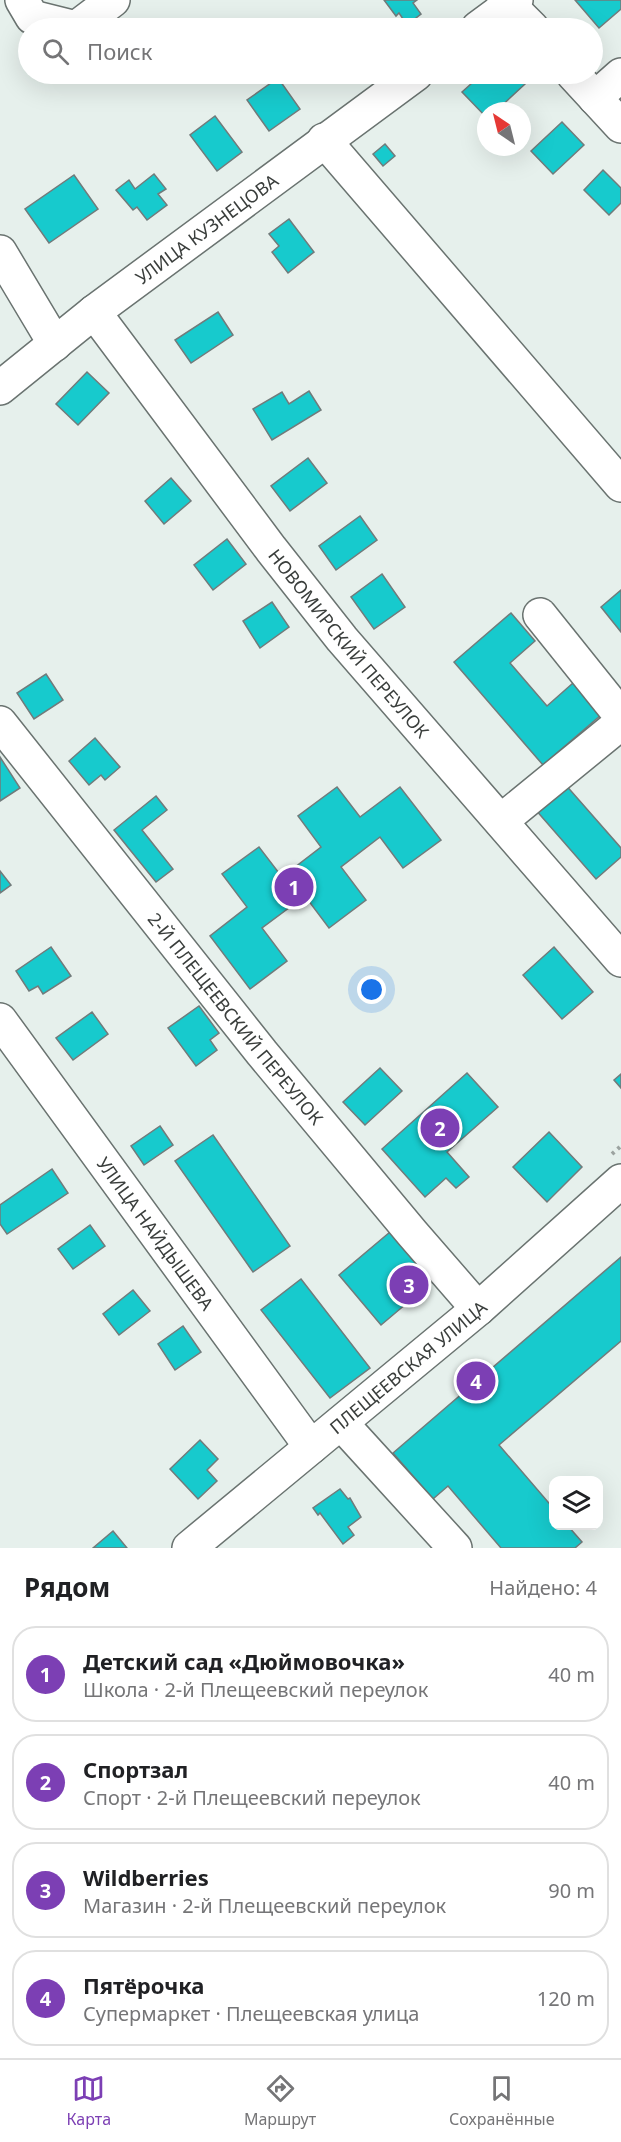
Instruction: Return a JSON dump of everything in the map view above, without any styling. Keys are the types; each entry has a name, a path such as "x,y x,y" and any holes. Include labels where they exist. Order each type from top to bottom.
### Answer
{"street":[{"path":"22,0 32,17 36,18"},
{"path":"89,18 113,0"},
{"path":"490,18 510,2 524,18"},
{"path":"595,98 621,75"},
{"name":"УЛИЦА КУЗНЕЦОВА","path":"0,388 94,312 402,84"},
{"path":"582,84 621,126"},
{"path":"324,140 621,485"},
{"path":"0,252 55,344"},
{"name":"НОВОМИРСКИЙ ПЕРЕУЛОК","path":"94,312 342,639 621,960"},
{"path":"540,615 621,716"},
{"name":"2-Й ПЛЕЩЕЕВСКИЙ ПЕРЕУЛОК","path":"0,723 262,1053 477,1309"},
{"path":"501,821 621,723"},
{"name":"УЛИЦА НАЙДЫШЕВА","path":"0,1020 311,1447"},
{"name":"ПЛЕЩЕЕВСКАЯ УЛИЦА","path":"189,1548 477,1309 621,1181"},
{"path":"341,1423 455,1548"}],"building":[{"path":"384,0 417,0 413,3 421,14 416,18 402,18 399,13 396,16"},
{"path":"575,0 621,0 621,9 603,25 603,18 590,18"},
{"path":"270,84 282,84 300,109 269,131 247,100"},
{"path":"471,84 525,84 506,102 477,102 477,108 462,92"},
{"path":"215,116 242,152 217,171 190,135"},
{"path":"562,122 584,145 553,174 531,151"},
{"path":"385,144 395,156 383,166 373,154"},
{"path":"603,170 621,188 621,203 609,215 584,190"},
{"path":"154,174 166,189 158,194 167,205 147,220 137,207 133,210 116,190 129,180 135,189"},
{"path":"74,175 98,209 49,243 25,209"},
{"path":"289,219 314,252 288,273 272,252 279,246 269,234"},
{"path":"218,312 233,335 191,363 175,340"},
{"path":"87,372 109,393 78,425 56,404"},
{"path":"309,391 321,410 272,440 253,409 282,392 289,404"},
{"path":"308,458 327,483 290,511 271,486"},
{"path":"171,478 191,501 164,524 145,501"},
{"path":"360,516 377,540 336,570 319,546"},
{"path":"227,539 246,564 213,590 194,565"},
{"path":"382,574 405,607 374,629 351,597"},
{"path":"621,590 621,632 601,607"},
{"path":"272,602 289,627 260,648 243,621"},
{"path":"511,613 535,641 510,663 547,706 573,683 601,715 543,765 454,662"},
{"path":"46,674 63,700 34,719 17,693"},
{"path":"95,738 120,767 105,780 101,775 89,785 69,761"},
{"path":"0,757 20,788 0,801"},
{"path":"564,783 621,848 621,857 596,879 535,809"},
{"path":"337,787 360,817 400,787 441,840 403,868 380,837 341,867 366,900 329,928 305,896 262,928 287,961 250,989 210,936 247,907 222,874 259,847 282,877 321,847 298,816"},
{"path":"156,796 167,810 142,830 173,869 156,882 114,830"},
{"path":"0,871 11,885 0,893"},
{"path":"51,947 71,976 43,994 38,986 29,991 16,971"},
{"path":"554,947 593,992 562,1019 523,975"},
{"path":"199,1006 219,1033 210,1040 217,1050 196,1066 168,1028"},
{"path":"92,1012 108,1034 73,1060 56,1038"},
{"path":"380,1068 402,1091 365,1125 343,1102"},
{"path":"467,1073 498,1107 447,1152 469,1177 456,1188 446,1178 425,1197 382,1149"},
{"path":"621,1074 621,1088 614,1080"},
{"path":"160,1126 173,1145 144,1165 131,1146"},
{"path":"549,1132 582,1167 547,1202 513,1167"},
{"path":"213,1135 290,1246 253,1272 175,1161"},
{"path":"52,1169 68,1193 7,1234 0,1224 0,1205"},
{"path":"90,1225 105,1246 73,1269 58,1249"},
{"path":"390,1232 432,1282 381,1325 339,1275"},
{"path":"621,1257 621,1341 499,1445 549,1503 549,1530 572,1530 582,1542 575,1548 501,1548 448,1486 433,1499 393,1453"},
{"path":"301,1279 370,1368 330,1398 261,1310"},
{"path":"133,1290 150,1311 119,1335 103,1314"},
{"path":"183,1326 201,1352 175,1370 158,1344"},
{"path":"200,1440 218,1459 207,1470 217,1481 198,1499 170,1469"},
{"path":"340,1489 348,1499 350,1498 361,1517 348,1527 354,1535 343,1544 320,1513 318,1515 313,1508"},
{"path":"113,1531 127,1548 93,1548"}],"place":[{"name":"Детский сад «Дюймовочка»","path":"294,887"},
{"name":"Спортзал","path":"440,1128"},
{"name":"Wildberries","path":"409,1285"},
{"name":"Пятёрочка","path":"476,1381"}]}
